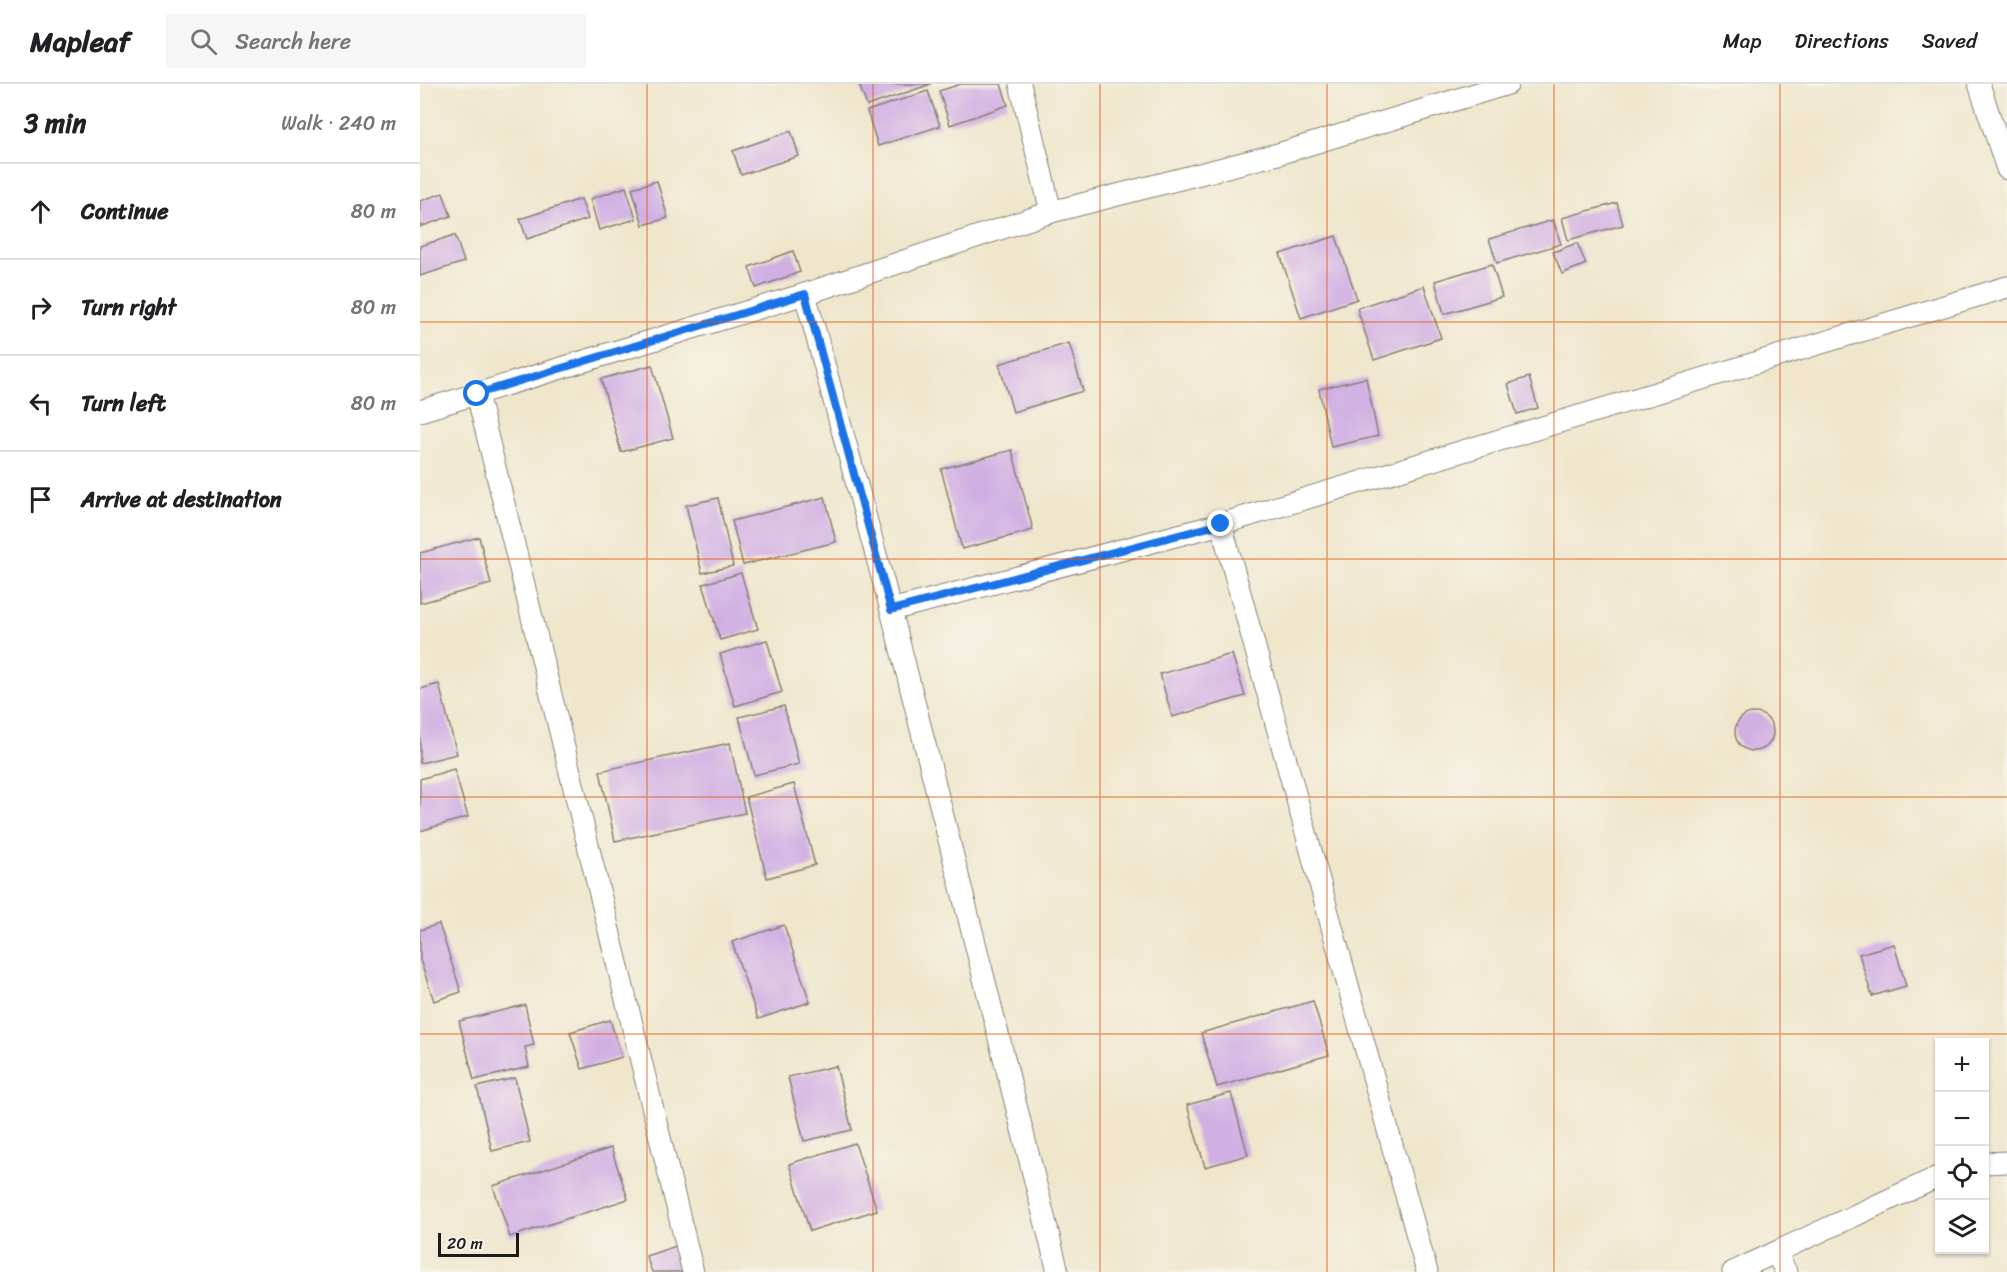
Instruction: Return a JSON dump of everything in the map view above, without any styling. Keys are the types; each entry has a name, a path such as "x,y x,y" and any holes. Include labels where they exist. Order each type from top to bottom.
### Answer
{"street":[{"path":"1020,84 1051,212"},
{"path":"420,411 805,294 1051,212 1278,154 1508,84"},
{"path":"1979,84 2007,169"},
{"path":"891,610 1221,524 2007,287"},
{"path":"805,294 891,610 1058,1272"},
{"path":"477,394 693,1272"},
{"path":"1221,524 1427,1272"},
{"path":"1989,1163 2007,1162"},
{"path":"1733,1272 1781,1263 1935,1179"}],"building":[{"path":"859,84 931,84 867,106"},
{"path":"961,84 1001,84 1008,105 950,125 939,91"},
{"path":"928,91 940,126 878,146 867,111"},
{"path":"791,131 799,156 741,175 733,151"},
{"path":"657,181 668,218 643,225 632,188"},
{"path":"626,187 636,219 599,230 590,199"},
{"path":"443,193 451,216 420,227 420,201"},
{"path":"581,199 588,219 527,239 520,219"},
{"path":"1617,203 1623,225 1568,240 1562,218"},
{"path":"1553,220 1561,244 1497,263 1489,239"},
{"path":"455,235 464,262 420,276 420,246"},
{"path":"1336,236 1357,299 1301,318 1280,254"},
{"path":"1577,243 1586,264 1562,274 1553,252"},
{"path":"793,251 800,272 756,288 749,267"},
{"path":"1492,264 1502,297 1444,314 1435,281"},
{"path":"1424,286 1441,338 1374,360 1357,308"},
{"path":"1069,343 1083,391 1013,412 999,364"},
{"path":"652,365 673,438 621,452 601,379"},
{"path":"1529,377 1538,408 1517,414 1508,384"},
{"path":"1366,378 1378,436 1331,447 1319,389"},
{"path":"1012,450 1033,530 962,549 941,469"},
{"path":"825,497 836,542 743,565 732,521"},
{"path":"718,498 733,566 702,573 686,505"},
{"path":"479,537 491,584 420,603 420,553"},
{"path":"741,573 758,629 720,640 703,584"},
{"path":"767,640 782,692 735,706 720,654"},
{"path":"1232,654 1245,696 1172,717 1160,674"},
{"path":"439,684 457,754 420,763 420,689"},
{"path":"784,706 799,764 754,775 739,717"},
{"path":"1754,713 1767,719 1773,732 1767,745 1754,751 1741,745 1735,732 1741,719"},
{"path":"730,743 745,813 615,841 600,771"},
{"path":"454,769 468,817 420,831 420,779"},
{"path":"794,784 815,865 767,878 746,797"},
{"path":"439,924 461,992 434,1001 420,960 420,930"},
{"path":"784,925 810,1002 758,1019 732,942"},
{"path":"1894,944 1906,986 1872,996 1859,954"},
{"path":"1313,1001 1329,1055 1217,1087 1201,1033"},
{"path":"525,1005 534,1045 525,1047 529,1067 474,1080 459,1021"},
{"path":"610,1020 622,1057 582,1069 570,1032"},
{"path":"836,1066 852,1130 804,1141 788,1077"},
{"path":"515,1078 530,1142 492,1151 477,1087"},
{"path":"1231,1093 1248,1155 1205,1167 1187,1105"},
{"path":"855,1143 877,1210 810,1231 789,1164"},
{"path":"611,1148 628,1199 510,1237 493,1186"},
{"path":"679,1245 689,1272 652,1272 646,1256"}],"route":[{"path":"477,394 805,294 891,610 1221,524"}]}
